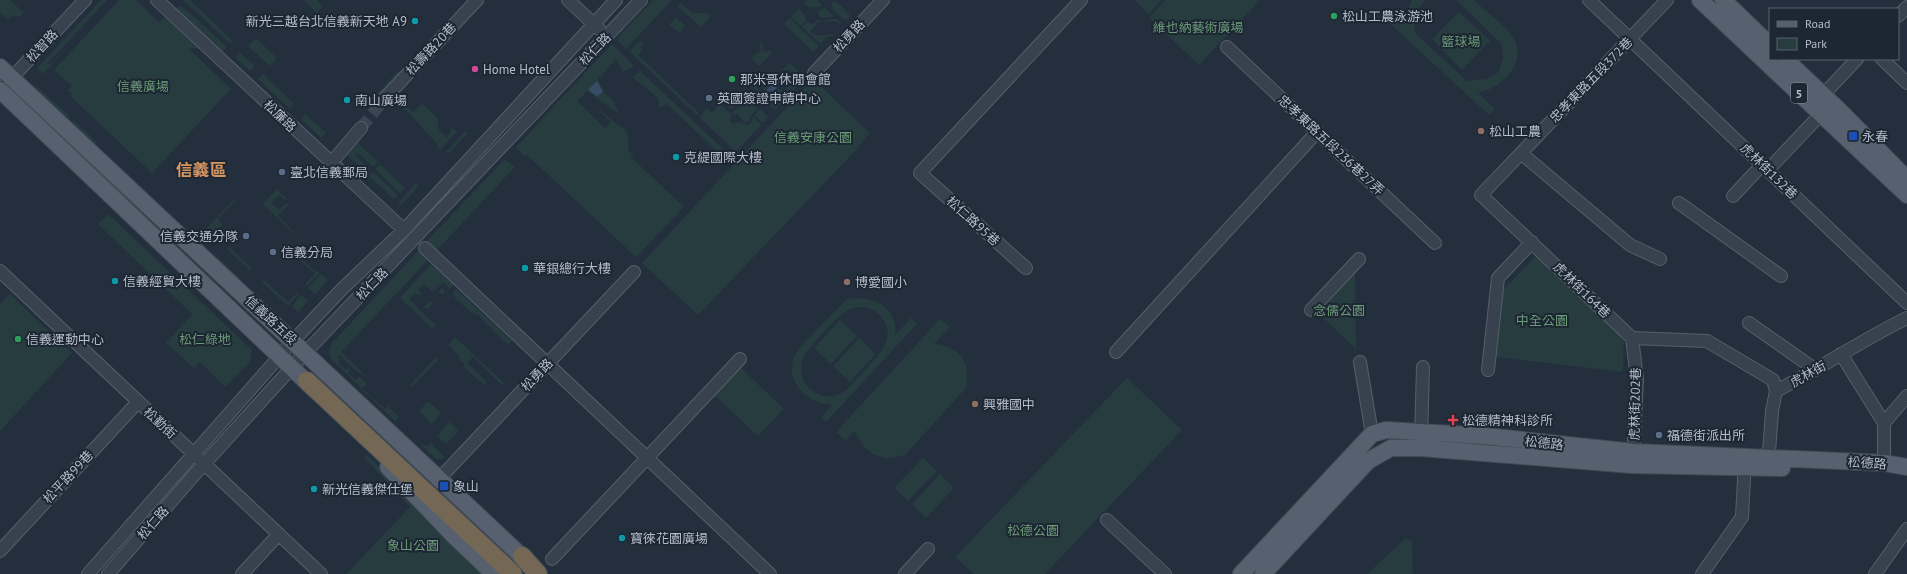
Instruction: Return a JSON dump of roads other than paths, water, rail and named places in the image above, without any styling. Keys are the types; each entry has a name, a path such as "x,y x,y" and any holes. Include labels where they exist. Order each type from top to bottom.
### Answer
{"highway":[{"path":"307,381 513,574"},
{"path":"522,556 538,574"}],"main road":[{"name":"5","path":"1700,0 1907,195"},
{"path":"1723,0 1769,44"},
{"name":"5","path":"1786,60 1823,94 1907,179"},
{"name":"信義路五段","path":"0,67 542,574"},
{"name":"信義路五段","path":"0,91 279,357 307,381 418,499 494,574"},
{"name":"松德路","path":"1372,434 1386,430 1485,436 1633,459"},
{"path":"1242,574 1372,434"},
{"name":"松德路","path":"1263,574 1368,461 1391,448 1421,448 1744,463 1884,463 1907,467"},
{"name":"松德路","path":"1768,463 1879,472 1907,477"}],"street":[{"name":"松智路","path":"0,91 85,0"},
{"name":"松廉路","path":"157,0 404,230"},
{"name":"松壽路20巷","path":"385,98 477,0"},
{"path":"568,0 607,36"},
{"name":"松仁路","path":"88,574 293,341 342,289 404,230 616,0"},
{"name":"松仁路","path":"108,574 291,368 642,0"},
{"name":"松勇路","path":"814,73 883,0"},
{"name":"松仁路95巷","path":"1026,268 920,172 1081,0"},
{"name":"虎林街132巷","path":"1590,0 1907,303"},
{"name":"忠孝東路五段372巷","path":"1481,195 1667,0"},
{"path":"1899,15 1907,7"},
{"name":"忠孝東路五段236巷27弄","path":"1227,47 1435,243"},
{"path":"1733,196 1765,168 1821,114 1823,94 1856,60"},
{"path":"1883,60 1907,83"},
{"path":"331,163 361,128"},
{"path":"1116,352 1317,132"},
{"path":"1521,153 1630,245 1660,259"},
{"name":"虎林街164巷","path":"1481,195 1632,338"},
{"path":"1679,203 1781,276"},
{"path":"1488,370 1498,278 1532,242"},
{"path":"424,248 770,574"},
{"path":"1311,310 1359,259"},
{"name":"松勤街","path":"0,271 137,403 205,464 321,574"},
{"name":"松勇路","path":"440,478 634,272"},
{"name":"虎林街","path":"1768,463 1772,411 1776,391 1816,370 1868,337 1907,318"},
{"path":"1749,323 1816,370"},
{"path":"1632,338 1707,341 1772,380 1776,391"},
{"name":"虎林街202巷","path":"1632,338 1637,380 1633,459"},
{"path":"1841,354 1884,423 1884,463"},
{"path":"552,559 648,459 740,359"},
{"path":"1360,362 1372,434"},
{"path":"1421,448 1423,367"},
{"path":"1884,423 1907,396"},
{"name":"松平路99巷","path":"0,551 137,403"},
{"path":"1702,574 1742,517 1744,463"},
{"path":"1107,520 1164,574"},
{"path":"1875,574 1907,529"},
{"path":"242,574 279,534"},
{"path":"905,574 928,550"}],"water":[{"path":"787,75 792,79 788,84 786,82 782,86 778,82 775,85 777,88 773,92 771,90 768,93 766,91 777,79 782,84"},
{"path":"597,81 603,92 597,96 588,90"}],"tunnel":[{"path":"361,128 385,98"}],"place":[{"name":"松山工農泳游池","path":"1334,16"},
{"name":"新光三越台北信義新天地 A9","path":"415,21"},
{"name":"Home Hotel","path":"475,69"},
{"name":"那米哥休閒會館","path":"732,79"},
{"name":"英國簽證申請中心","path":"709,98"},
{"name":"南山廣場","path":"347,100"},
{"name":"松山工農","path":"1481,131"},
{"name":"永春","path":"1853,136"},
{"name":"克緹國際大樓","path":"676,157"},
{"name":"臺北信義郵局","path":"282,172"},
{"name":"信義交通分隊","path":"246,236"},
{"name":"信義分局","path":"273,252"},
{"name":"華銀總行大樓","path":"525,268"},
{"name":"信義經貿大樓","path":"115,281"},
{"name":"博愛國小","path":"847,282"},
{"name":"信義運動中心","path":"18,339"},
{"name":"興雅國中","path":"975,404"},
{"name":"松德精神科診所","path":"1453,420"},
{"name":"福德街派出所","path":"1659,435"},
{"name":"象山","path":"444,486"},
{"name":"新光信義傑仕堡","path":"314,489"},
{"name":"寶徠花園廣場","path":"622,538"}],"district":[{"name":"信義區","path":"201,170"}],"park label":[{"name":"維也納藝術廣場","path":"1198,27"},
{"name":"籃球場","path":"1461,41"},
{"name":"信義廣場","path":"143,86"},
{"name":"信義安康公園","path":"813,137"},
{"name":"念儒公園","path":"1339,310"},
{"name":"中全公園","path":"1542,320"},
{"name":"松仁綠地","path":"205,339"},
{"name":"松德公園","path":"1033,530"},
{"name":"象山公園","path":"413,545"}]}
